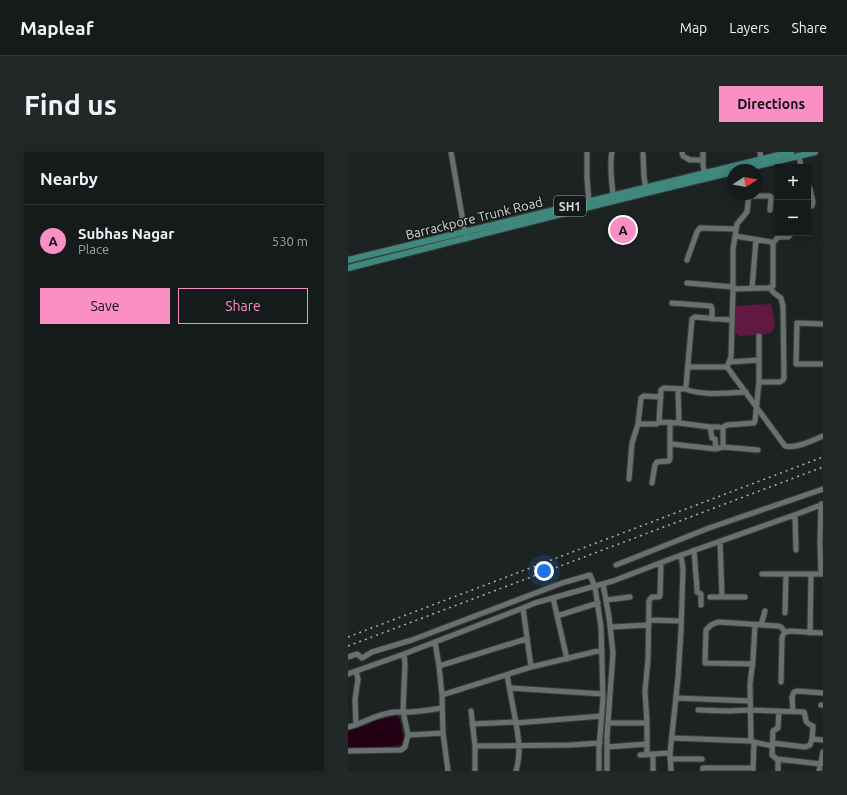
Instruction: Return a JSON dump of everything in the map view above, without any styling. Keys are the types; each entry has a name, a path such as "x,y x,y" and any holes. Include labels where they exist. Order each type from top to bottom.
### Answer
{"main road":[{"name":"Barrackpore Trunk Road","path":"348,260 465,236 601,204 705,176 761,159 792,152"},
{"path":"763,165 815,152"},
{"name":"Barrackpore Trunk Road","path":"348,268 589,202 646,188 727,173"}],"street":[{"path":"452,152 465,236"},
{"path":"587,152 589,202"},
{"path":"612,152 610,169 613,196"},
{"path":"682,152 683,156 690,160 703,160"},
{"path":"703,152 705,176"},
{"path":"760,152 761,159"},
{"path":"643,154 646,188"},
{"path":"799,156 800,164"},
{"path":"811,193 813,202 811,206"},
{"path":"763,196 771,197 770,210"},
{"path":"728,364 731,357 733,249 737,224 747,212 748,200"},
{"path":"687,260 697,232 700,228 736,229"},
{"path":"735,236 773,243"},
{"path":"770,288 773,286 773,243 778,237 789,236"},
{"path":"752,288 756,240"},
{"path":"687,283 733,288 770,288"},
{"path":"759,382 780,382 784,378 784,306 782,298 774,293 770,288"},
{"path":"672,303 711,306 712,319"},
{"path":"685,389 692,319 695,317 732,320"},
{"path":"823,324 797,322 796,364 823,364"},
{"path":"723,447 723,427 727,425 754,423 759,382 759,336"},
{"path":"688,367 759,360"},
{"path":"728,364 746,392 786,446 794,446 823,436"},
{"path":"659,422 661,390 664,388 685,389 704,394 746,392"},
{"path":"678,389 679,422"},
{"path":"629,479 632,442 638,424 641,398 642,396 661,397"},
{"path":"652,482 655,465 657,462 669,461 670,459 670,422"},
{"path":"638,424 679,422 710,427 720,427"},
{"path":"710,427 712,438 715,438 716,449"},
{"path":"671,444 716,449 723,447 758,450"},
{"path":"616,565 709,528 823,489"},
{"path":"348,674 535,603 613,581 822,504 822,574 762,574"},
{"path":"795,515 796,550"},
{"path":"720,541 722,597"},
{"path":"694,550 697,592 701,594 701,605"},
{"path":"671,771 670,753 680,650 683,569 681,555"},
{"path":"652,771 647,744 645,692 648,660 650,598 660,596 660,563"},
{"path":"785,613 786,574"},
{"path":"810,633 811,574"},
{"path":"348,657 358,654 362,658 372,652 412,640 562,583 590,575 595,587 601,627 603,694 599,771"},
{"path":"603,584 611,627 613,653 606,736 607,771"},
{"path":"606,600 630,597"},
{"path":"710,597 744,597"},
{"path":"553,598 567,659"},
{"path":"557,616 598,603"},
{"path":"523,608 531,667"},
{"path":"703,771 703,768 732,770 753,769 750,701 758,625 765,611"},
{"path":"611,627 681,621"},
{"path":"753,664 705,663 706,630 711,625 718,622 781,627 785,632"},
{"path":"785,632 823,633"},
{"path":"781,682 782,638 785,632"},
{"path":"439,666 526,639"},
{"path":"435,642 442,695 448,771"},
{"path":"442,695 531,667 602,650"},
{"path":"348,750 401,750 406,747 408,735 403,711 404,654"},
{"path":"356,671 358,679 355,700 356,725"},
{"path":"507,675 520,746 516,771"},
{"path":"510,688 603,694"},
{"path":"793,711 792,697 794,692 823,693"},
{"path":"676,698 750,701"},
{"path":"348,727 389,713 403,711 415,712 442,708"},
{"path":"672,738 752,742 805,747 810,745 812,738 813,726 805,722 804,712 698,710"},
{"path":"471,711 475,746 475,771"},
{"path":"779,711 779,725 778,728 773,731 772,756 777,759 820,764"},
{"path":"472,724 602,716"},
{"path":"608,723 647,723"},
{"path":"408,735 444,733"},
{"path":"812,738 823,740"},
{"path":"475,746 570,746 600,743"},
{"path":"607,748 647,744"},
{"path":"819,771 823,752"},
{"path":"640,755 670,753"},
{"path":"670,759 702,759"},
{"path":"777,759 778,771"}],"shaded area":[{"path":"771,304 775,324 772,332 762,335 739,336 735,333 733,306"},
{"path":"396,716 399,718 404,740 401,744 385,749 348,749 348,729 366,726 374,721"}],"railway":[{"path":"348,637 823,457"},
{"path":"348,646 823,467"}],"place":[{"name":"Subhas Nagar","path":"623,230"}]}
